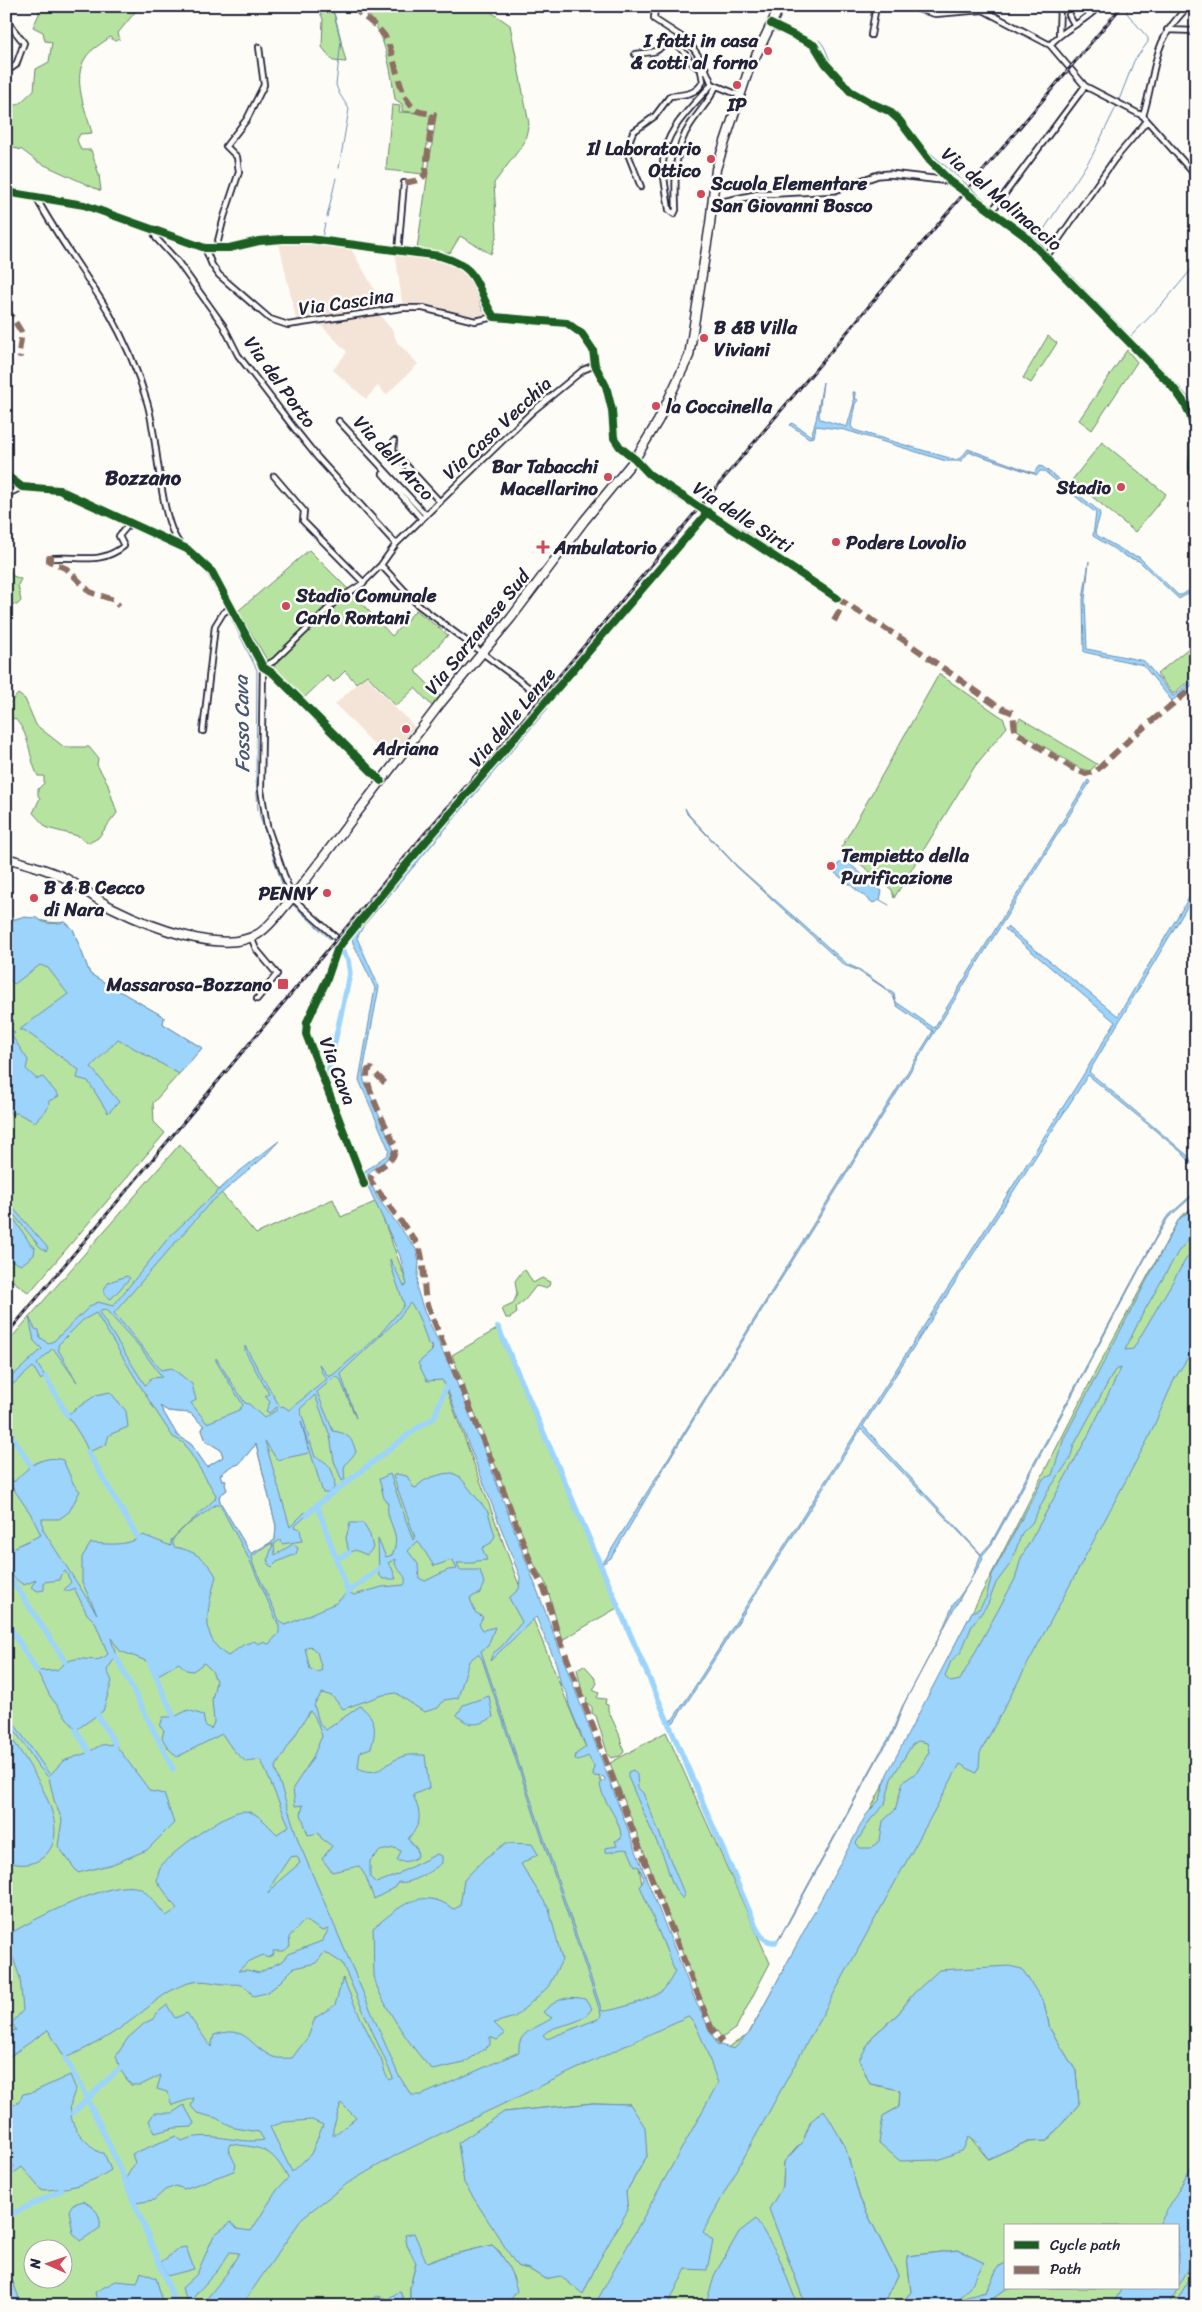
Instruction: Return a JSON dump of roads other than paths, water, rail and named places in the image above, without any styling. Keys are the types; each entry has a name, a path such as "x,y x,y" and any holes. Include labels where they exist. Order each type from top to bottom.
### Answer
{"main road":[{"name":"Via Sarzanese Sud","path":"251,937 266,927 290,900 381,781 635,459 663,413 689,356 716,169 739,96 754,57 780,6"},
{"path":"6,858 61,876 112,908 176,935 228,941 251,937"}],"street":[{"path":"655,6 654,19 688,41 714,85 739,96"},
{"path":"871,35 876,6"},
{"path":"907,6 935,14 983,10 993,13 1025,34 1050,45 1085,86 1143,116 1196,176"},
{"path":"1069,15 1073,6"},
{"path":"1050,45 1059,34 1086,19 1099,6"},
{"path":"1143,116 1158,51 1167,30 1189,6"},
{"path":"1059,34 1060,8"},
{"path":"1060,8 1069,15 1074,24"},
{"path":"6,20 24,43 16,66 6,72"},
{"name":"Via del Molinaccio","path":"771,24 814,45 837,79 850,91 871,104 889,111 900,120 937,168 950,181 1025,236 1047,256 1182,398 1193,423 1191,471 1196,484"},
{"path":"1167,30 1196,31"},
{"path":"635,54 656,51 664,43 670,42 677,45 696,68 704,69"},
{"path":"216,249 239,172 237,157 226,146 252,113 264,85 259,47"},
{"path":"641,187 626,149 632,132 655,116 670,96 684,96 697,89 703,81 704,69"},
{"path":"714,85 682,139 675,180 676,210 674,214 668,210 664,173 663,162 667,144 676,124 714,85"},
{"path":"992,211 1085,86"},
{"path":"1047,256 1114,160 1147,121"},
{"path":"930,179 937,168"},
{"path":"712,204 760,194 835,190 878,175 950,181"},
{"path":"398,252 404,183"},
{"path":"6,192 37,199 64,200 84,205 205,248 216,249 283,239 310,239 440,256 463,265 476,280 494,317 567,323 582,334 593,350 595,365 606,386 611,401 614,438 620,447 635,459"},
{"path":"37,199 109,312 141,381 150,410 162,489 173,536 181,545 202,560 212,572 229,608 263,666 274,674 381,781"},
{"name":"Via del Porto","path":"153,229 156,238 178,262 222,325 238,355 318,458 396,544"},
{"name":"Via Cascina","path":"205,248 212,265 219,275 270,319 288,325 402,308 423,308 475,321 494,317"},
{"name":"Via Casa Vecchia","path":"263,666 274,661 336,602 364,583 396,544 533,411 583,370 595,365"},
{"name":"Via dell'Arco","path":"339,421 424,517"},
{"path":"394,441 394,451 440,502"},
{"name":"Via delle Sirti","path":"635,459 660,484 837,598"},
{"path":"383,474 424,517"},
{"path":"6,475 21,488"},
{"path":"274,476 304,511 304,521 364,583"},
{"path":"6,495 21,488 59,490 128,526 181,545"},
{"name":"Via delle Lenze","path":"342,943 405,866 709,514"},
{"path":"54,558 95,559 118,551 124,546 119,536 128,526"},
{"path":"381,564 418,605 547,701"},
{"path":"203,731 214,631 229,608"},
{"path":"263,666 262,805 267,826 290,900 342,943"},
{"path":"251,937 256,949 277,974 257,999"},
{"name":"Via Cava","path":"342,943 337,950 327,979 308,1022 306,1034 364,1184"}],"water":[{"path":"823,382 820,419 847,427 854,403 853,392 855,392 855,398 858,400 855,404 851,426 854,430 956,460 962,457 968,449 1034,473 1040,466 1043,467 1099,511 1100,515 1095,532 1098,536 1129,554 1139,557 1178,595 1182,595 1194,587 1196,589 1179,599 1139,561 1127,557 1093,536 1096,513 1044,471 1040,471 1037,475 969,452 961,461 946,461 845,430 816,426 814,437 809,438 790,425 792,423 811,436"},
{"path":"1089,561 1085,600 1087,649 1144,661 1173,696 1196,678 1196,682 1172,701 1143,665 1084,652 1083,599"},
{"path":"546,707 548,708 364,925 357,938 379,987 363,1072 364,1081 392,1145 390,1156 374,1168 368,1176 377,1197 416,1249 419,1262 417,1289 424,1311 452,1371 481,1442 649,1885 696,2002 717,2044 734,2049 750,2032 866,1815 880,1799 887,1774 972,1612 979,1609 986,1598 992,1575 1043,1479 1052,1475 1064,1438 1179,1219 1196,1207 1196,1231 1178,1252 1142,1315 1125,1350 1133,1349 1186,1259 1196,1248 1196,1272 1191,1282 1189,1296 1196,1308 1196,1345 1175,1378 1148,1439 980,1753 979,1767 976,1773 960,1764 703,2232 713,2241 707,2270 686,2269 667,2306 594,2306 718,2083 701,2037 688,2016 398,2154 348,2183 303,2217 241,2306 201,2306 227,2273 239,2253 230,2252 218,2270 196,2294 189,2306 182,2288 197,2274 214,2235 231,2222 237,2229 251,2231 277,2190 288,2178 276,2160 265,2151 258,2148 230,2144 228,2149 236,2165 234,2171 184,2189 176,2186 165,2190 154,2200 136,2203 126,2178 135,2163 132,2154 176,2136 182,2141 202,2136 243,2141 264,2140 259,2132 235,2128 216,2118 197,2113 191,2106 194,2098 172,2105 167,2092 157,2089 161,2075 141,2085 131,2085 121,2071 116,2056 128,2038 145,2023 153,2019 167,2005 175,2018 187,2013 211,2047 214,2035 234,2032 247,2037 264,2052 273,2057 292,2058 308,2037 315,2018 335,2005 343,1978 389,2080 393,2078 342,1963 325,1952 316,1963 294,1968 266,1993 253,1996 246,1988 240,1985 201,1981 193,1982 175,1988 114,2033 65,2058 48,2030 6,2059 6,2036 10,2031 16,2030 12,2023 23,2010 20,1978 12,1955 6,1952 6,1936 71,1903 110,1889 127,1887 142,1889 166,1916 177,1909 157,1881 159,1869 176,1851 200,1833 225,1818 243,1811 258,1816 277,1834 289,1826 261,1760 246,1762 233,1750 222,1734 177,1757 162,1738 164,1730 160,1727 163,1717 174,1717 188,1710 203,1715 205,1725 211,1729 214,1722 212,1700 216,1681 212,1671 204,1663 193,1671 186,1670 179,1663 158,1675 149,1662 120,1651 111,1638 116,1656 107,1670 112,1681 103,1711 76,1730 50,1696 37,1671 57,1670 72,1660 97,1660 108,1654 95,1622 87,1614 74,1588 69,1591 64,1590 71,1582 65,1571 60,1576 60,1580 44,1582 44,1590 38,1591 31,1587 36,1580 24,1585 10,1573 6,1554 15,1547 41,1535 30,1513 6,1478 6,1471 14,1482 30,1467 42,1460 63,1460 74,1485 80,1491 69,1512 59,1519 42,1519 43,1530 97,1614 82,1582 82,1557 91,1543 125,1543 143,1535 171,1546 171,1540 175,1536 173,1539 174,1547 188,1550 199,1556 216,1576 208,1620 212,1640 218,1648 228,1656 243,1645 254,1641 259,1644 262,1642 269,1644 279,1633 279,1626 249,1559 220,1505 215,1505 186,1526 215,1499 216,1495 184,1443 173,1437 96,1313 83,1320 58,1345 59,1351 77,1382 53,1348 37,1364 45,1376 41,1380 33,1367 6,1390 6,1382 42,1349 34,1341 29,1317 35,1329 39,1330 40,1338 48,1344 55,1340 90,1306 98,1302 113,1306 170,1236 236,1174 279,1141 263,1158 209,1204 114,1313 161,1370 172,1368 192,1384 196,1400 191,1403 207,1423 239,1410 243,1405 216,1358 245,1403 249,1404 264,1418 277,1410 277,1407 269,1413 266,1411 270,1402 265,1396 269,1394 245,1351 245,1346 280,1407 283,1406 289,1410 327,1379 322,1373 319,1364 329,1377 334,1374 379,1335 402,1308 404,1304 390,1263 390,1259 404,1286 407,1285 400,1256 365,1180 365,1171 387,1155 389,1150 359,1080 375,988 353,943 352,937 358,927","holes":["410,1303 418,1316 428,1344 433,1346 432,1351 418,1363 427,1381 442,1380 446,1386 520,1577 519,1589 509,1598 522,1622 501,1647 493,1653 490,1661 536,1617 556,1663 561,1685 567,1693 569,1705 586,1747 576,1754 575,1759 578,1761 588,1756 594,1766 593,1776 604,1777 605,1780 600,1784 604,1798 618,1825 621,1839 615,1841 617,1846 605,1848 605,1852 622,1849 628,1850 635,1866 639,1867 644,1879 640,1886 675,1972 666,1987 658,1994 633,2004 602,2011 481,1651 488,1646 495,1627 483,1630 479,1624 483,1617 475,1612 470,1598 480,1593 484,1583 480,1570 460,1570 457,1563 474,1563 487,1560 482,1548 491,1543 495,1536 488,1512 460,1477 453,1473 438,1475 423,1481 416,1488 413,1487 407,1476 396,1474 393,1476 415,1537 413,1540 390,1474 379,1479 384,1498 388,1504 389,1517 396,1540 392,1555 386,1557 378,1539 379,1575 383,1579 396,1579 388,1563 396,1559 396,1567 405,1579 404,1585 382,1587 354,1595 348,1592 336,1603 286,1625 280,1622 253,1564 252,1556 273,1544 268,1559 269,1565 272,1567 277,1562 296,1554 298,1548 293,1544 275,1555 274,1544 280,1540 282,1544 302,1541 300,1529 294,1527 307,1515 305,1512 290,1527 265,1441 277,1460 309,1453 301,1421 323,1493 329,1493 335,1487 334,1476 328,1464 315,1457 300,1409 315,1395 330,1436 334,1461 342,1481 345,1479 345,1466 356,1452 349,1437 333,1431 317,1392 336,1376 340,1379 356,1418 341,1375 397,1320","106,1310 139,1346 162,1377 151,1378 145,1385 100,1314 100,1311","1121,1368 1090,1432 1021,1558 1015,1579 960,1680 951,1682 945,1677 951,1661 961,1652 972,1626 988,1604 996,1583 1011,1563 1022,1533 1032,1523 1048,1491 1070,1459 1074,1445 1115,1370","160,1406 168,1411 190,1413 204,1426 202,1430 206,1441 221,1450 223,1457 207,1467 191,1444 177,1435","256,1444 276,1526 275,1540 251,1554 220,1502 219,1496 227,1490 226,1480 222,1480 220,1475 230,1467 239,1464","418,1541 434,1566 452,1560 457,1569 448,1570 425,1581 419,1578 418,1564 408,1551","310,1646 317,1652 322,1670 317,1672 310,1669 305,1648","478,1654 482,1659 601,2014 600,2018 547,2039 543,2035 548,2031 581,2019 592,2008 585,1999 562,1999 543,2012 552,2018 525,2034 521,2039 519,2052 422,2095 411,2095 398,2074 299,1843 275,1768 310,1711 315,1717 322,1736 312,1759 293,1788 295,1806 303,1805 301,1814 308,1835 319,1833 321,1838 332,1846 322,1859 332,1872 359,1866 366,1877 374,1899 396,1887 398,1882 415,1879 442,1863 442,1856 437,1854 397,1875 376,1883 370,1877 370,1861 380,1851 394,1848 401,1851 397,1861 408,1861 418,1856 417,1849 408,1839 416,1828 419,1818 418,1808 413,1795 429,1788 425,1755 404,1756 376,1771 365,1771 358,1768 360,1752 371,1748 373,1741 374,1724 369,1715 360,1706 326,1730 320,1725 314,1705 322,1693 332,1696 343,1709 383,1695 396,1693 424,1712 438,1708 444,1700 458,1698 469,1661","918,1741 927,1743 929,1752 917,1772 903,1782 895,1810 883,1821 880,1840 871,1848 860,1848 856,1843 871,1819 885,1804 891,1779 912,1745","297,1856 300,1863 280,1880 268,1894 290,1857","305,1920 322,1931 329,1929 322,1941 288,1954 282,1961 259,1973 247,1970 238,1971 248,1962 263,1955 267,1958 274,1954 273,1951 284,1951 290,1946 289,1937","341,2103 356,2118 333,2136 333,2129","312,2120 323,2125 311,2154 292,2172 270,2127 284,2122"]},
{"path":"1088,780 1090,782 673,1453 611,1558 602,1564 601,1562 605,1560 933,1031 897,1006 893,996 884,988 857,970 844,965 737,867 687,814 685,808 689,815 737,866 847,964 860,970 894,994 896,1002 934,1028"},
{"path":"845,860 882,891 880,900 873,903 835,873 838,864"},
{"path":"1196,886 1196,892 1089,1072 1187,1155 1196,1168 1180,1151 1088,1075 863,1426 981,1554 991,1543 1166,1218 1196,1191 1168,1218 1155,1240 1015,1502 992,1544 982,1556 983,1559 970,1581 981,1555 861,1429 693,1693 674,1722 669,1725 669,1721 673,1719 690,1694 1082,1077 1115,1022 1005,929 1007,927 1118,1016"},
{"path":"22,917 37,918 43,922 50,923 65,922 73,929 90,974 164,1017 163,1024 202,1048 179,1074 118,1039 91,1067 119,1102 108,1113 88,1081 77,1078 79,1070 24,1030 19,1030 68,994 48,968 40,965 14,984 6,976 6,922"},
{"path":"6,1017 12,1023 8,1026 15,1033 12,1036 28,1060 26,1069 37,1079 43,1077 59,1096 49,1101 48,1108 35,1122 17,1113 11,1114 6,1106"},
{"path":"6,1200 48,1248 46,1251 40,1247 14,1215 13,1217 31,1245 35,1247 34,1255 21,1265 6,1258"},
{"path":"127,1276 130,1278 111,1299 104,1294 104,1289 109,1282"},
{"path":"110,1392 126,1411 128,1427 109,1435 106,1445 88,1452 67,1415 96,1395"},
{"path":"350,1523 363,1523 370,1535 373,1548 367,1555 355,1550 349,1553 346,1538"},
{"path":"968,1585 952,1613 940,1636 953,1605"},
{"path":"919,1676 904,1704 890,1739 777,1942 879,1754 891,1735 902,1707"},
{"path":"489,1696 493,1717 488,1720 474,1724 465,1722 457,1715 463,1705"},
{"path":"6,1712 50,1775 63,1761 87,1753 101,1745 115,1744 150,1791 164,1794 174,1823 147,1850 113,1864 78,1873 58,1846 62,1820 54,1800 49,1778 38,1766 6,1717"},
{"path":"6,1729 35,1775 52,1812 55,1830 52,1845 42,1858 29,1864 15,1864 6,1861"},
{"path":"633,1770 637,1775 638,1788 643,1793 681,1886 684,1894 683,1899 672,1883 662,1853 628,1777 628,1772"},
{"path":"506,1843 532,1844 538,1854 521,1864 549,1909 562,1960 548,1987 515,2017 494,2023 505,2034 497,2040 490,2037 490,2045 464,2063 433,2070 417,2052 398,2025 381,1996 374,1975 373,1928 402,1906 421,1899 442,1902 454,1909 460,1906 464,1880 485,1858"},
{"path":"1009,1966 1022,1969 1044,2003 1050,2029 1076,2071 1079,2104 1047,2141 1026,2142 988,2159 978,2144 969,2136 963,2150 938,2160 900,2161 879,2143 883,2116 899,2107 900,2090 870,2084 859,2060 873,2036 898,2014 913,1994 939,1970"},
{"path":"70,2075 76,2089 70,2111 74,2125 77,2131 93,2148 104,2153 111,2170 86,2182 50,2190 41,2190 22,2167 6,2179 6,2174 14,2167 6,2150 6,2109 19,2102 23,2094 33,2092"},
{"path":"594,2103 630,2104 645,2127 647,2156 626,2192 628,2210 597,2264 583,2294 560,2276 545,2279 529,2269 517,2266 464,2183 458,2143 504,2112"},
{"path":"184,2105 194,2123 192,2127 174,2128 155,2133 149,2121 154,2113 172,2113"},
{"path":"824,2110 845,2146 860,2199 898,2275 883,2306 806,2306 769,2209 783,2186 784,2162 803,2141 811,2121"},
{"path":"1196,2159 1196,2256 1180,2284 1180,2224 1159,2224"},
{"path":"84,2201 97,2212 100,2219 100,2228 80,2241 73,2233 69,2210 73,2204"},
{"path":"756,2219 778,2255 798,2306 705,2306 715,2274 739,2232"},
{"path":"414,2233 427,2263 443,2257 492,2245 501,2254 508,2266 517,2291 506,2306 410,2306 410,2287 416,2263 407,2245 405,2235"},
{"path":"186,2247 194,2269 167,2276 161,2262 180,2248"},
{"path":"958,2250 984,2263 970,2287 959,2299 986,2292 998,2267 1004,2264 1004,2290 983,2306 899,2306 911,2292 907,2256"},
{"path":"6,2263 22,2306 8,2306"},
{"path":"1196,2267 1196,2289 1187,2306 1174,2306"},
{"path":"141,2272 156,2278 164,2306 98,2306 95,2292 116,2281 137,2283"},
{"path":"1121,2290 1177,2290 1168,2306 1112,2306"},
{"path":"400,2291 405,2306 365,2306 376,2296 388,2299"}],"waterway":[{"path":"330,6 335,16 341,40 336,85 349,109 339,168"},
{"path":"1119,100 1134,61 1148,42 1148,38 1126,12 1131,6"},
{"path":"819,40 824,46 834,69"},
{"path":"869,99 885,104 899,113 927,150 987,202"},
{"path":"1037,240 1092,156 1117,105"},
{"path":"327,217 336,178"},
{"path":"91,204 130,218"},
{"path":"999,204 1019,223"},
{"path":"322,237 325,224"},
{"path":"1023,227 1045,248"},
{"path":"225,245 262,236"},
{"path":"289,242 320,243"},
{"name":"Fosso Cava","path":"363,249 450,262 468,277 483,311"},
{"path":"1057,261 1174,381 1189,398 1196,412"},
{"path":"1131,336 1165,301 1196,264"},
{"name":"Fosso Cava","path":"650,470 711,512"},
{"name":"Fosso Cava","path":"6,478 12,482"},
{"name":"Fosso Cava","path":"34,490 60,494 125,525"},
{"name":"Fosso Cava","path":"547,707 700,524"},
{"name":"Fosso Cava","path":"128,527 193,557"},
{"name":"Fosso Cava","path":"203,567 227,609"},
{"name":"Fosso Cava","path":"228,612 257,670 256,778 258,810 287,899"},
{"path":"880,900 889,905"},
{"name":"Fosso Cava","path":"292,904 330,939"},
{"path":"326,1081 350,974 348,960 341,949"},
{"path":"498,1327 758,1931 765,1940 776,1942"},
{"path":"46,1377 67,1415"},
{"path":"379,1569 348,1592 317,1505 416,1429 434,1418 446,1387"},
{"path":"6,1427 31,1466"},
{"path":"88,1452 138,1538"},
{"path":"307,1515 317,1505"},
{"path":"336,1559 349,1553"},
{"path":"6,1571 65,1661"},
{"path":"6,1621 37,1671"},
{"path":"116,1656 173,1769"},
{"path":"149,1661 174,1717"},
{"path":"97,1714 115,1744"},
{"path":"76,1730 89,1752"},
{"path":"65,2058 97,2118 177,2306"},
{"path":"73,2113 120,2068"},
{"path":"6,2217 62,2190"}],"railway":[{"path":"6,1335 426,832 500,747 1122,6"}],"place":[{"name":"I fatti in casa & cotti al forno","path":"768,51"},
{"name":"IP","path":"737,85"},
{"name":"Il Laboratorio Ottico","path":"711,159"},
{"name":"Scuola Elementare San Giovanni Bosco","path":"701,194"},
{"name":"B &B Villa Viviani","path":"704,338"},
{"name":"la Coccinella","path":"656,406"},
{"name":"Bar Tabacchi Macellarino","path":"608,477"},
{"name":"Stadio","path":"1121,487"},
{"name":"Podere Lovolio","path":"836,542"},
{"name":"Ambulatorio","path":"543,547"},
{"name":"Stadio Comunale Carlo Rontani","path":"286,606"},
{"name":"Adriana","path":"406,729"},
{"name":"Tempietto della Purificazione","path":"831,866"},
{"name":"PENNY","path":"327,893"},
{"name":"B & B Cecco di Nara","path":"34,898"},
{"name":"Massarosa-Bozzano","path":"283,984"}],"district":[{"name":"Bozzano","path":"143,478"}]}
